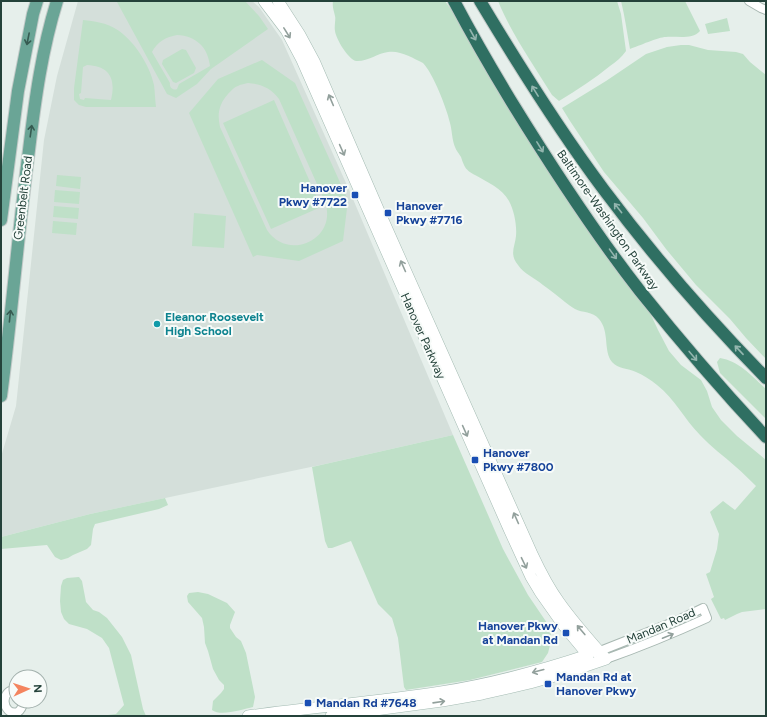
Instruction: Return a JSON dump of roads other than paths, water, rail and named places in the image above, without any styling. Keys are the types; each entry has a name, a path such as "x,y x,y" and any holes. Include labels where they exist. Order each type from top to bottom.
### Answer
{"highway":[{"name":"Baltimore-Washington Parkway","path":"454,1 505,91 578,205 639,290 727,395 766,437"},
{"name":"Baltimore-Washington Parkway","path":"480,1 542,102 604,190 710,319 766,378"}],"main road":[{"name":"Greenbelt Road","path":"1,220 17,96 37,1"},
{"name":"Greenbelt Road","path":"1,396 33,115 45,49 57,1"}],"street":[{"name":"Hanover Parkway","path":"264,1 286,30 302,60 531,577 556,616 591,659"},
{"name":"Hanover Parkway","path":"278,1 300,35 314,61 381,217 535,560 559,602 602,656"},
{"path":"749,1 766,10"},
{"name":"Mandan Road","path":"248,716 391,699 452,690 528,674 559,665 602,656 674,633 708,618 703,608 602,656"},
{"name":"Mandan Road","path":"331,716 392,709 461,698 530,683 562,674 591,659"},
{"path":"8,691 2,696 2,705 4,710 14,714"}],"place":[{"name":"Hanover Pkwy #7722","path":"355,195"},
{"name":"Hanover Pkwy #7716","path":"388,213"},
{"name":"Eleanor Roosevelt High School","path":"157,324"},
{"name":"Hanover Pkwy #7800","path":"475,460"},
{"name":"Hanover Pkwy at Mandan Rd","path":"566,633"},
{"name":"Mandan Rd at Hanover Pkwy","path":"548,684"},
{"name":"Mandan Rd #7648","path":"308,703"}]}
